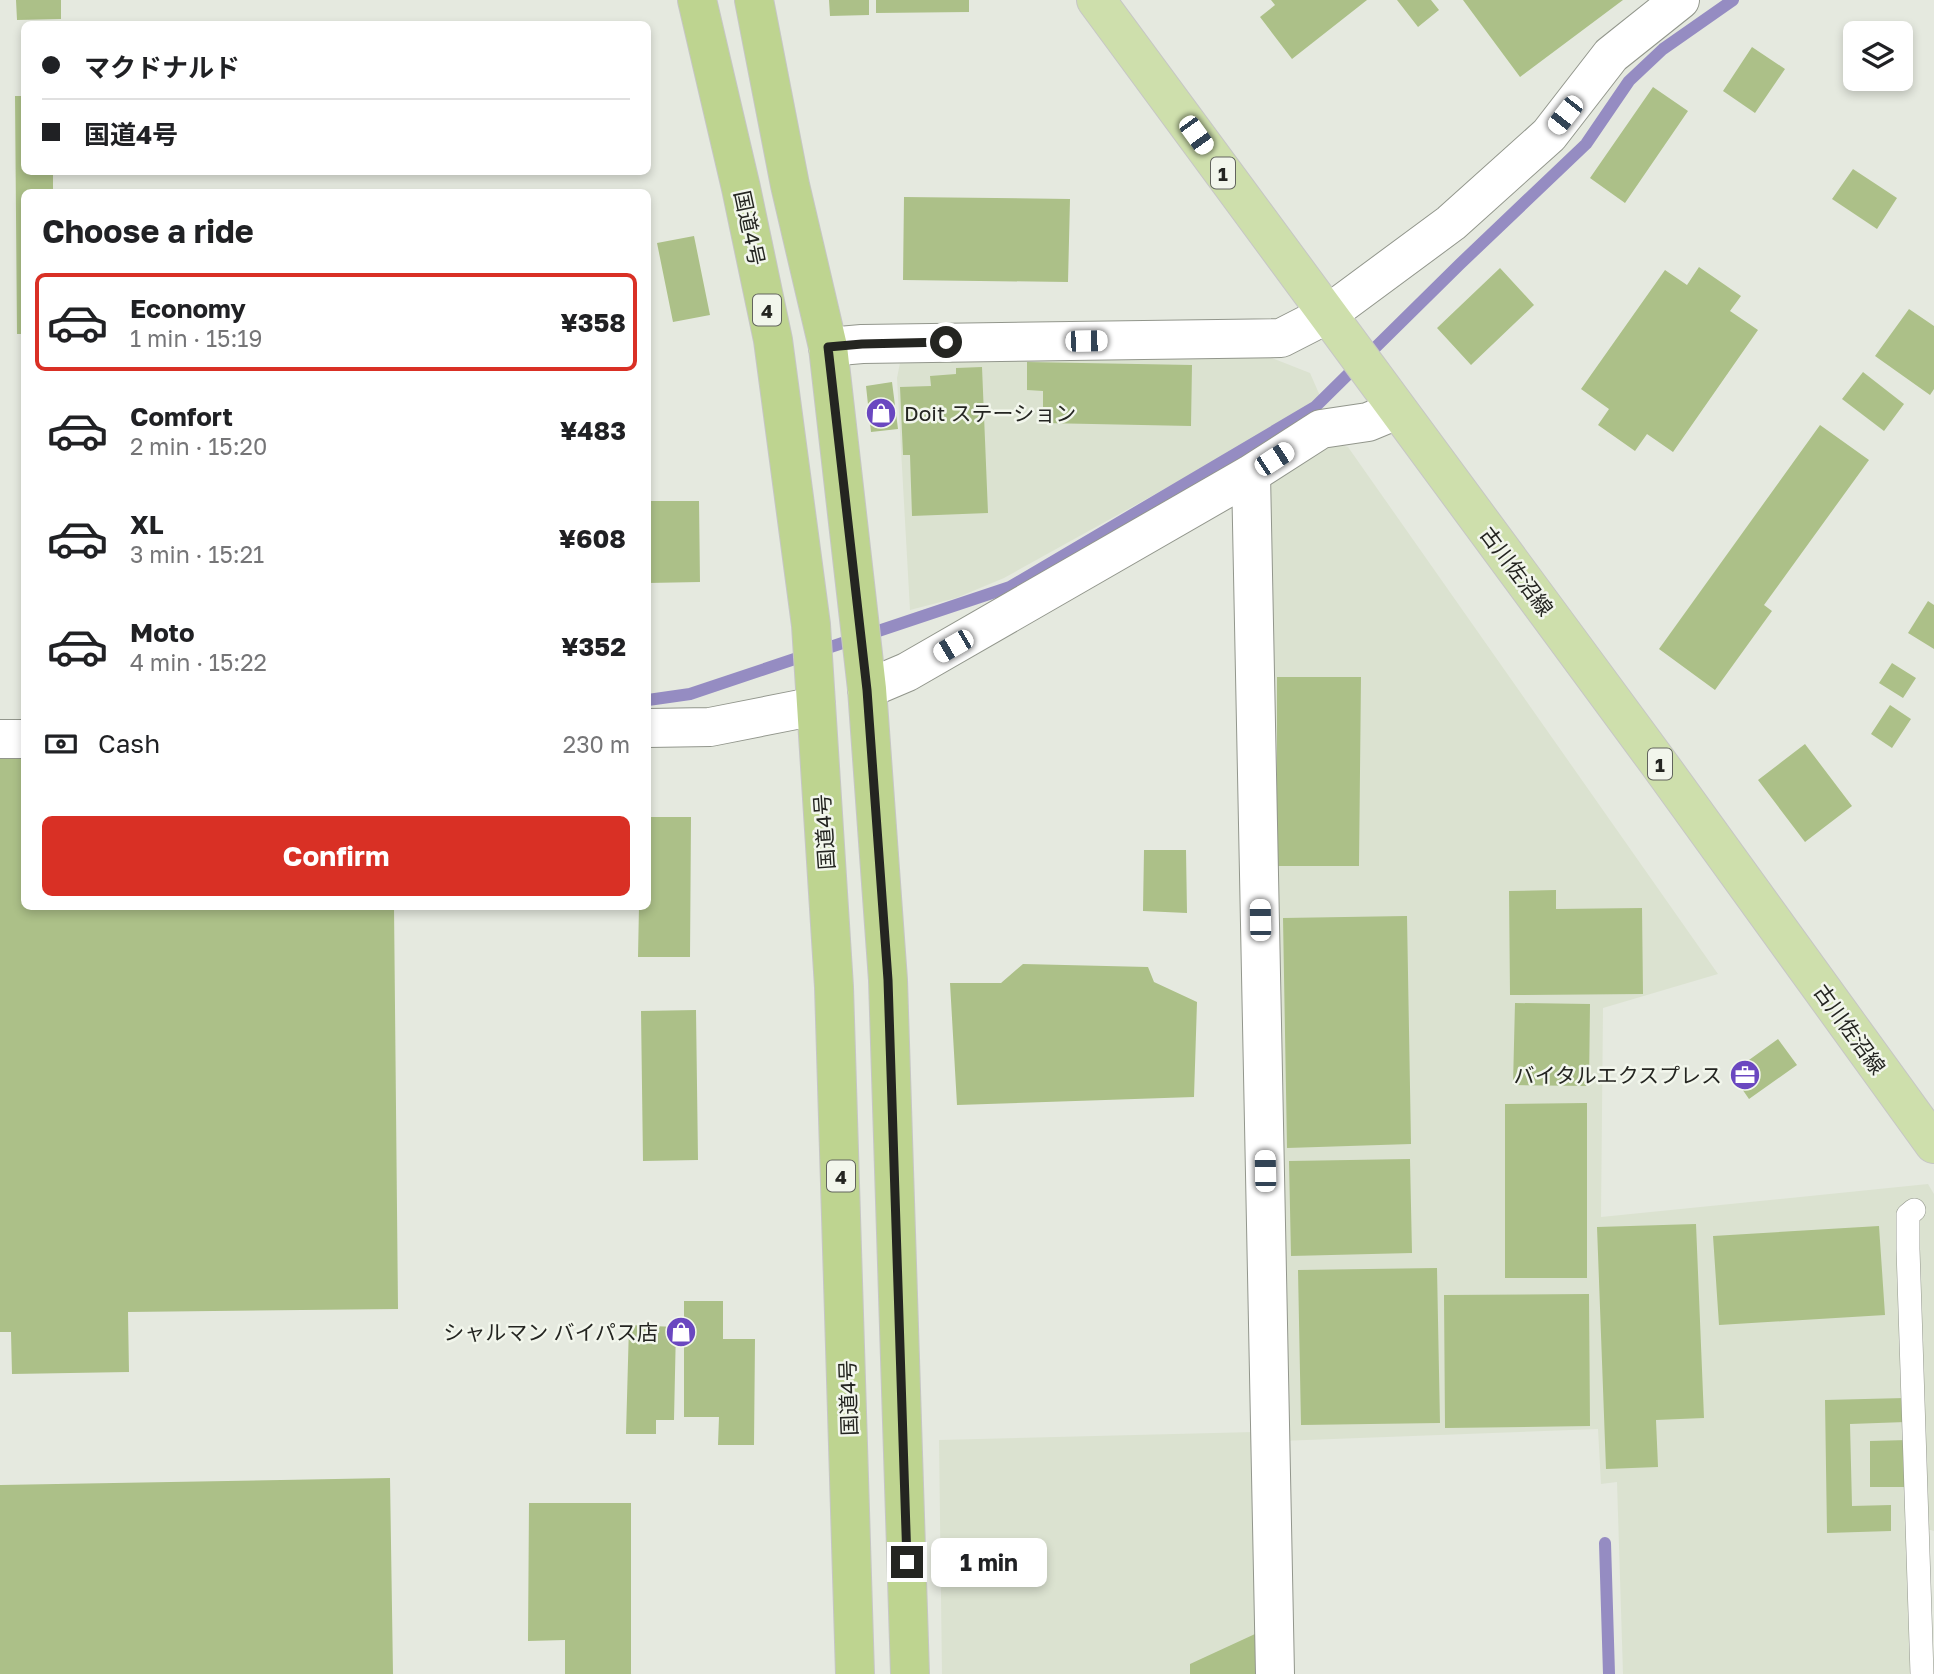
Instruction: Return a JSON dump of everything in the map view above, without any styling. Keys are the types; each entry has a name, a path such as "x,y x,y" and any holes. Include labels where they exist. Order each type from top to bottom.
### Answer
{"highway":[{"name":"国道4号","path":"697,0 773,340 811,625 834,987 855,1674"},
{"path":"754,0 790,185 828,347 865,677 888,980 911,1674"}],"main road":[{"name":"古川佐沼線","path":"1097,0 1649,750 1934,1144"}],"street":[{"path":"828,347 862,344 1281,338 1328,314 1451,223 1549,135 1611,55 1680,0"},
{"path":"865,677 907,672 1251,474 1321,429 1368,422 1389,398"},
{"path":"1251,474 1275,1674"},
{"path":"651,728 710,727 816,692"},
{"path":"0,739 21,739"}],"lane":[{"path":"1914,1210 1908,1215 1908,1249 1922,1674"}],"shaded area":[{"path":"1254,351 1310,373 1320,396 1305,411 1004,578 956,598 910,610 897,378 900,363"},
{"path":"1328,441 1348,447 1718,974 1603,1008 1601,1217 1928,1184 1934,1194 1934,1531 1915,1526 1915,1674 1623,1674 1617,1482 1601,1484 1598,1429 1280,1441 1268,475"},
{"path":"1254,1432 1261,1674 942,1674 939,1440"}],"building":[{"path":"16,0 61,0 61,19 17,20"},
{"path":"829,0 869,0 869,15 830,16"},
{"path":"876,0 969,0 969,12 876,13"},
{"path":"1271,0 1367,0 1292,59 1260,17 1275,5"},
{"path":"1397,0 1431,0 1439,10 1418,27"},
{"path":"1463,0 1623,0 1520,77"},
{"path":"1752,47 1785,69 1755,113 1723,91"},
{"path":"1653,87 1688,111 1625,203 1590,178"},
{"path":"15,96 21,96 21,175 53,175 53,189 21,189 21,334 17,334"},
{"path":"1853,169 1897,198 1877,229 1832,199"},
{"path":"904,197 1070,199 1068,282 903,280"},
{"path":"694,236 710,315 673,322 657,243"},
{"path":"1699,267 1741,296 1730,311 1758,330 1673,452 1647,434 1635,451 1598,425 1609,409 1581,389 1665,270 1687,285"},
{"path":"1500,268 1534,305 1471,365 1437,328"},
{"path":"1909,309 1934,326 1934,389 1930,395 1875,356"},
{"path":"1027,362 1192,365 1191,426 1043,423 1043,391 1027,390"},
{"path":"982,367 988,513 912,516 910,455 903,455 900,387 931,386 930,376 956,374 956,368"},
{"path":"1863,372 1904,404 1884,431 1842,399"},
{"path":"892,382 898,429 871,432 866,386"},
{"path":"1820,425 1869,460 1764,605 1772,611 1715,690 1659,649"},
{"path":"651,501 699,501 700,582 651,583"},
{"path":"1928,601 1934,605 1934,649 1908,633"},
{"path":"1892,663 1916,678 1903,698 1879,683"},
{"path":"1277,677 1361,677 1359,866 1277,866"},
{"path":"1890,705 1911,719 1892,748 1871,734"},
{"path":"1805,744 1852,806 1805,842 1758,780"},
{"path":"0,757 21,757 21,910 394,910 398,1309 128,1312 129,1372 12,1374 11,1332 0,1332"},
{"path":"651,817 691,817 690,957 638,957 639,910 651,910"},
{"path":"1144,850 1186,850 1187,913 1143,911"},
{"path":"1556,890 1556,909 1642,908 1643,994 1510,995 1509,891"},
{"path":"1407,916 1411,1144 1287,1148 1283,918"},
{"path":"1023,964 1148,967 1154,982 1197,1002 1194,1097 957,1105 950,983 1001,983"},
{"path":"1515,1003 1590,1004 1589,1086 1513,1085"},
{"path":"696,1010 698,1160 643,1161 641,1011"},
{"path":"1778,1039 1797,1065 1749,1099 1731,1073"},
{"path":"1587,1103 1587,1278 1505,1278 1505,1104"},
{"path":"1410,1159 1412,1253 1291,1256 1289,1161"},
{"path":"1696,1224 1704,1418 1656,1420 1658,1467 1606,1469 1597,1227"},
{"path":"1879,1226 1885,1315 1719,1325 1713,1236"},
{"path":"1437,1268 1440,1423 1301,1425 1298,1270"},
{"path":"1589,1294 1590,1426 1445,1428 1444,1295"},
{"path":"684,1301 723,1301 723,1339 755,1339 754,1445 718,1445 719,1417 684,1417"},
{"path":"629,1325 676,1327 674,1420 656,1420 656,1434 626,1434"},
{"path":"1905,1398 1906,1422 1850,1424 1852,1506 1891,1505 1891,1531 1827,1533 1825,1400"},
{"path":"1908,1440 1909,1487 1870,1487 1870,1441"},
{"path":"390,1478 393,1674 0,1674 0,1485"},
{"path":"529,1503 631,1503 631,1674 565,1674 565,1640 528,1641"},
{"path":"1255,1634 1256,1674 1190,1674 1190,1664"}],"waterway":[{"path":"651,700 690,694 1010,587 1315,407 1586,144 1629,81 1663,49 1733,0"},
{"path":"1605,1543 1609,1674"}],"place":[{"name":"Doit ステーション","path":"881,413"},
{"name":"バイタルエクスプレス","path":"1745,1075"},
{"name":"シャルマン バイパス店","path":"681,1332"}],"route":[{"path":"907,1562 888,980 867,690 828,347 946,342"}]}
